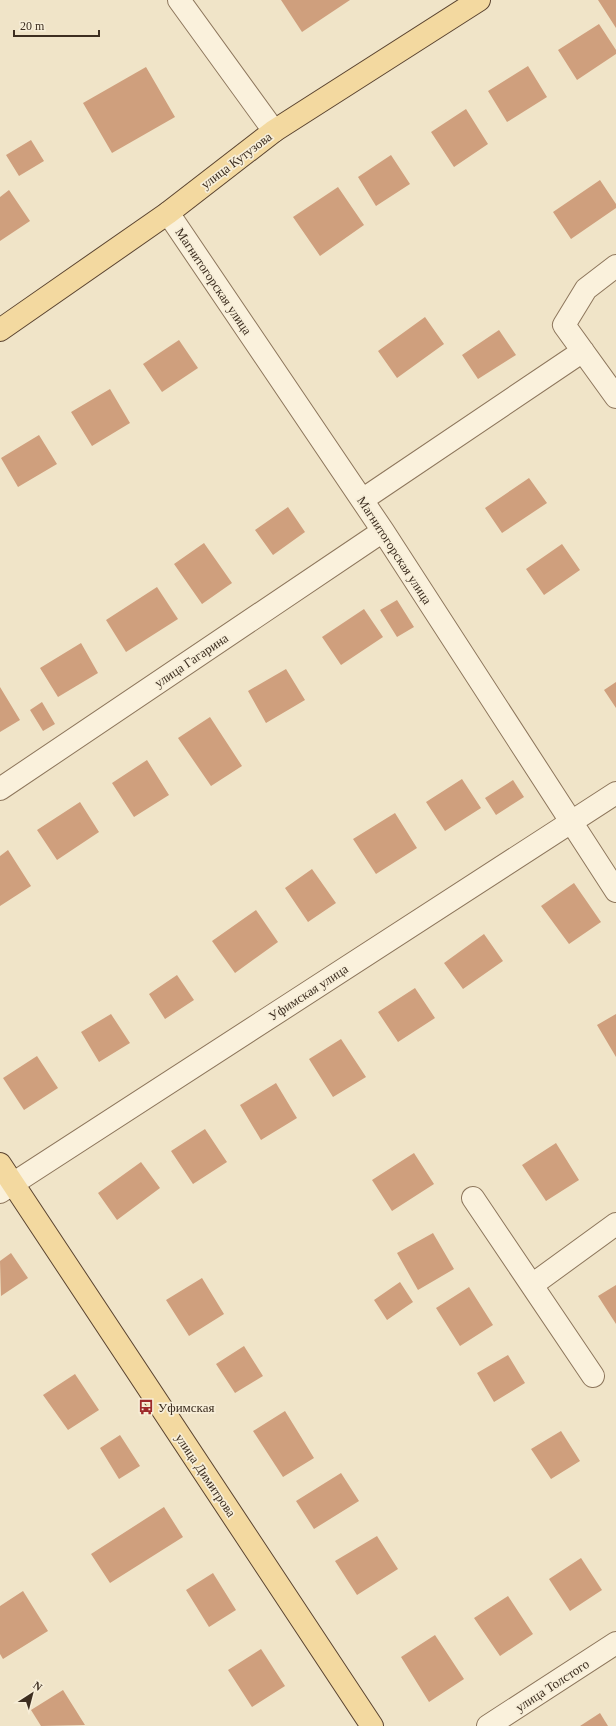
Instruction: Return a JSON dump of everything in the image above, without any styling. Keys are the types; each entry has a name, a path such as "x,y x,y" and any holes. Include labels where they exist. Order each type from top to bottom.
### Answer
{"main road":[{"name":"улица Кутузова","path":"0,330 168,213 274,131 479,0"},
{"name":"улица Димитрова","path":"0,1164 6,1188 372,1726"}],"street":[{"path":"179,0 274,131"},
{"name":"Магнитогорская улица","path":"168,213 383,531 616,891"},
{"path":"616,266 586,288 564,325 616,396"},
{"path":"362,500 583,351"},
{"name":"улица Гагарина","path":"0,789 383,531"},
{"name":"Уфимская улица","path":"6,1188 616,793"},
{"path":"473,1198 593,1376"},
{"path":"532,1285 616,1224"},
{"name":"улица Толстого","path":"488,1726 616,1643"}],"building":[{"path":"281,0 350,0 302,32"},
{"path":"598,0 616,0 616,28"},
{"path":"599,24 616,50 616,54 577,80 558,50"},
{"path":"528,66 547,97 507,122 488,91"},
{"path":"146,67 175,117 112,153 83,103"},
{"path":"466,109 488,144 454,167 431,132"},
{"path":"31,140 44,161 19,176 6,155"},
{"path":"391,155 410,184 376,206 358,177"},
{"path":"600,180 616,204 616,208 571,239 553,212"},
{"path":"338,187 364,225 320,256 293,217"},
{"path":"9,190 30,221 0,241 0,197"},
{"path":"425,317 444,344 397,378 378,351"},
{"path":"499,330 516,355 478,379 462,355"},
{"path":"179,340 198,368 162,392 143,364"},
{"path":"110,389 130,423 92,446 71,412"},
{"path":"39,435 57,464 18,487 1,458"},
{"path":"529,478 547,503 502,533 485,508"},
{"path":"288,507 305,532 273,555 255,530"},
{"path":"204,543 232,583 202,604 174,564"},
{"path":"562,544 580,570 544,595 526,569"},
{"path":"157,587 178,619 126,652 106,620"},
{"path":"397,600 414,627 397,637 380,610"},
{"path":"364,609 383,637 341,665 322,637"},
{"path":"81,643 98,673 58,697 40,668"},
{"path":"286,669 305,700 266,723 248,691"},
{"path":"616,682 616,708 604,690"},
{"path":"0,687 20,720 0,732"},
{"path":"42,702 55,724 43,731 30,710"},
{"path":"210,717 242,766 211,786 178,738"},
{"path":"147,760 169,795 134,817 112,783"},
{"path":"462,779 481,808 445,831 426,802"},
{"path":"513,780 524,797 496,815 485,798"},
{"path":"80,802 99,832 57,860 37,830"},
{"path":"395,813 417,848 376,874 353,839"},
{"path":"8,850 31,886 0,906 0,856"},
{"path":"312,869 336,903 308,922 285,888"},
{"path":"574,883 601,922 569,944 541,906"},
{"path":"256,910 278,942 235,973 212,941"},
{"path":"484,934 503,961 463,989 444,963"},
{"path":"177,975 194,1000 165,1019 149,994"},
{"path":"415,988 435,1018 398,1042 378,1012"},
{"path":"111,1014 130,1043 99,1062 81,1032"},
{"path":"616,1014 616,1057 597,1025"},
{"path":"341,1039 366,1077 333,1097 309,1059"},
{"path":"37,1056 58,1088 24,1110 3,1078"},
{"path":"276,1083 297,1118 261,1140 240,1105"},
{"path":"205,1129 227,1162 193,1184 171,1151"},
{"path":"556,1143 579,1180 546,1201 522,1165"},
{"path":"414,1153 434,1184 392,1211 372,1180"},
{"path":"141,1162 160,1188 117,1220 98,1193"},
{"path":"433,1233 454,1269 418,1290 397,1253"},
{"path":"11,1253 28,1278 1,1296 0,1261"},
{"path":"202,1278 224,1314 189,1336 166,1300"},
{"path":"400,1282 413,1302 387,1320 374,1300"},
{"path":"616,1285 616,1324 598,1296"},
{"path":"469,1287 493,1325 460,1346 436,1308"},
{"path":"244,1346 263,1376 235,1393 216,1364"},
{"path":"508,1355 525,1383 494,1402 477,1373"},
{"path":"75,1374 99,1410 68,1430 43,1395"},
{"path":"285,1411 314,1458 283,1477 253,1431"},
{"path":"561,1431 580,1461 551,1479 531,1449"},
{"path":"120,1435 140,1466 119,1479 100,1448"},
{"path":"341,1473 359,1501 314,1529 296,1501"},
{"path":"164,1507 183,1537 110,1583 91,1554"},
{"path":"377,1536 398,1569 357,1595 335,1561"},
{"path":"581,1558 602,1590 570,1611 549,1579"},
{"path":"213,1573 236,1610 209,1627 186,1590"},
{"path":"23,1591 48,1631 3,1659 0,1654 0,1606"},
{"path":"508,1596 533,1634 500,1656 474,1618"},
{"path":"435,1635 464,1679 429,1702 401,1657"},
{"path":"261,1649 285,1686 252,1707 228,1670"},
{"path":"63,1690 85,1725 41,1726 31,1710"},
{"path":"600,1713 608,1726 580,1726"}],"place":[{"name":"Уфимская","path":"146,1407"}]}
